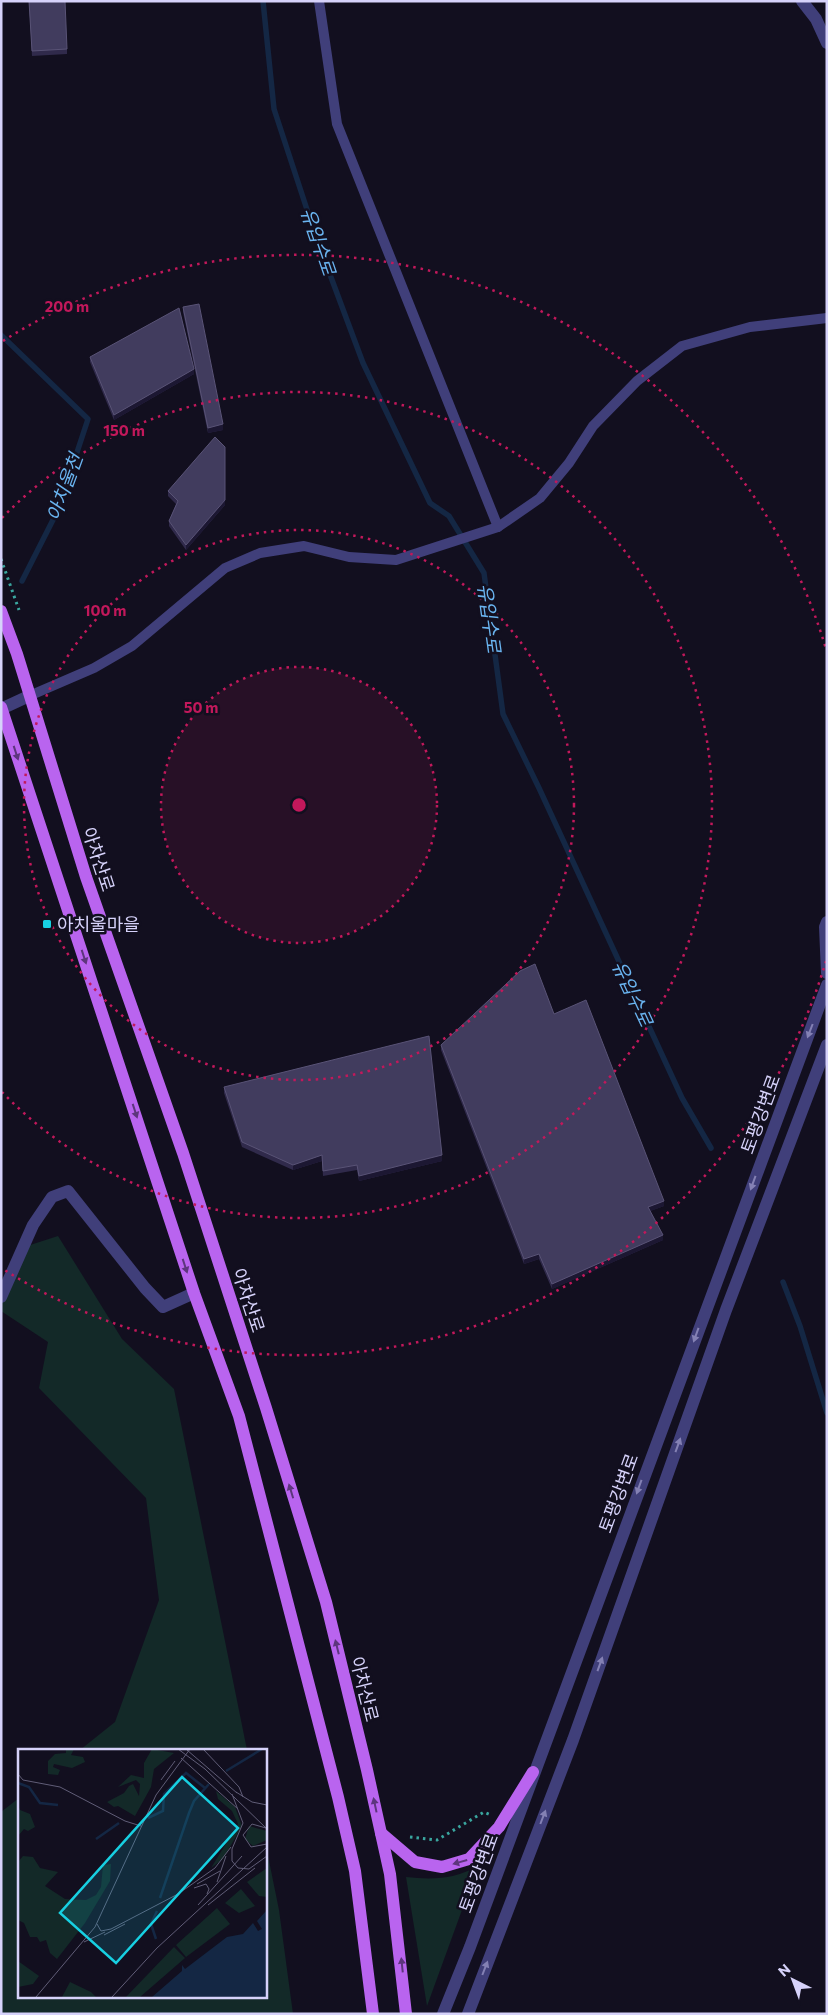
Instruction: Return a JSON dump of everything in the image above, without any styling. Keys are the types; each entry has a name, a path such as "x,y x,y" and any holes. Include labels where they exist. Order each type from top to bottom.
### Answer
{"main road":[{"name":"아차산로","path":"1,611 86,877 183,1153 272,1427 326,1602 390,1874 406,2014"},
{"path":"1,708 194,1293 239,1416 338,1798 355,1871 373,2014"},
{"path":"381,1833 415,1862 442,1866 469,1859 499,1827 534,1772"}],"street":[{"path":"802,1 816,19 827,43"},
{"path":"1,708 29,696"},
{"path":"827,922 825,927 827,973"},
{"name":"토평강변로","path":"443,2014 470,1947 827,985"},
{"path":"468,2014 573,1740 726,1310 827,1045"},
{"path":"1,1297 34,1225 52,1197 68,1191 145,1288 163,1307 194,1293"}],"lane":[{"path":"320,1 337,124 496,528"},
{"path":"29,696 94,668 132,646 225,568 260,553 304,546 349,557 396,560 496,528 540,498 569,463 593,426 637,382 682,346 750,327 827,318"}],"green space":[{"path":"58,1236 122,1339 174,1389 247,1749 81,1749 115,1722 159,1600 146,1498 39,1388 48,1342 1,1311 1,1286 24,1247"},
{"path":"18,1799 18,1998 266,1998 266,1846 279,1910 293,2014 1,2014 1,1812"},
{"path":"478,1866 427,2006 406,1877 444,1878 461,1874"}],"building":[{"path":"29,1 65,1 67,49 32,51"},
{"path":"199,304 223,424 208,428 183,307"},
{"path":"179,308 194,369 114,415 90,357"},
{"path":"215,437 225,447 225,500 186,545 169,521 178,501 168,491"},
{"path":"535,964 554,1014 586,1000 664,1201 648,1207 663,1235 552,1284 539,1254 524,1259 441,1045 520,971"},
{"path":"429,1036 442,1155 359,1176 357,1165 323,1171 322,1155 293,1165 242,1142 224,1087"}],"waterway":[{"name":"유입수로","path":"263,1 274,109 316,237 363,363 430,503 449,516 484,573 503,714 682,1098 711,1148"},
{"name":"아치울천","path":"1,335 88,419 58,510 22,581"},
{"name":"유입수로","path":"783,1282 800,1326 827,1413"}],"place":[{"name":"아치울마을","path":"47,924"}]}
